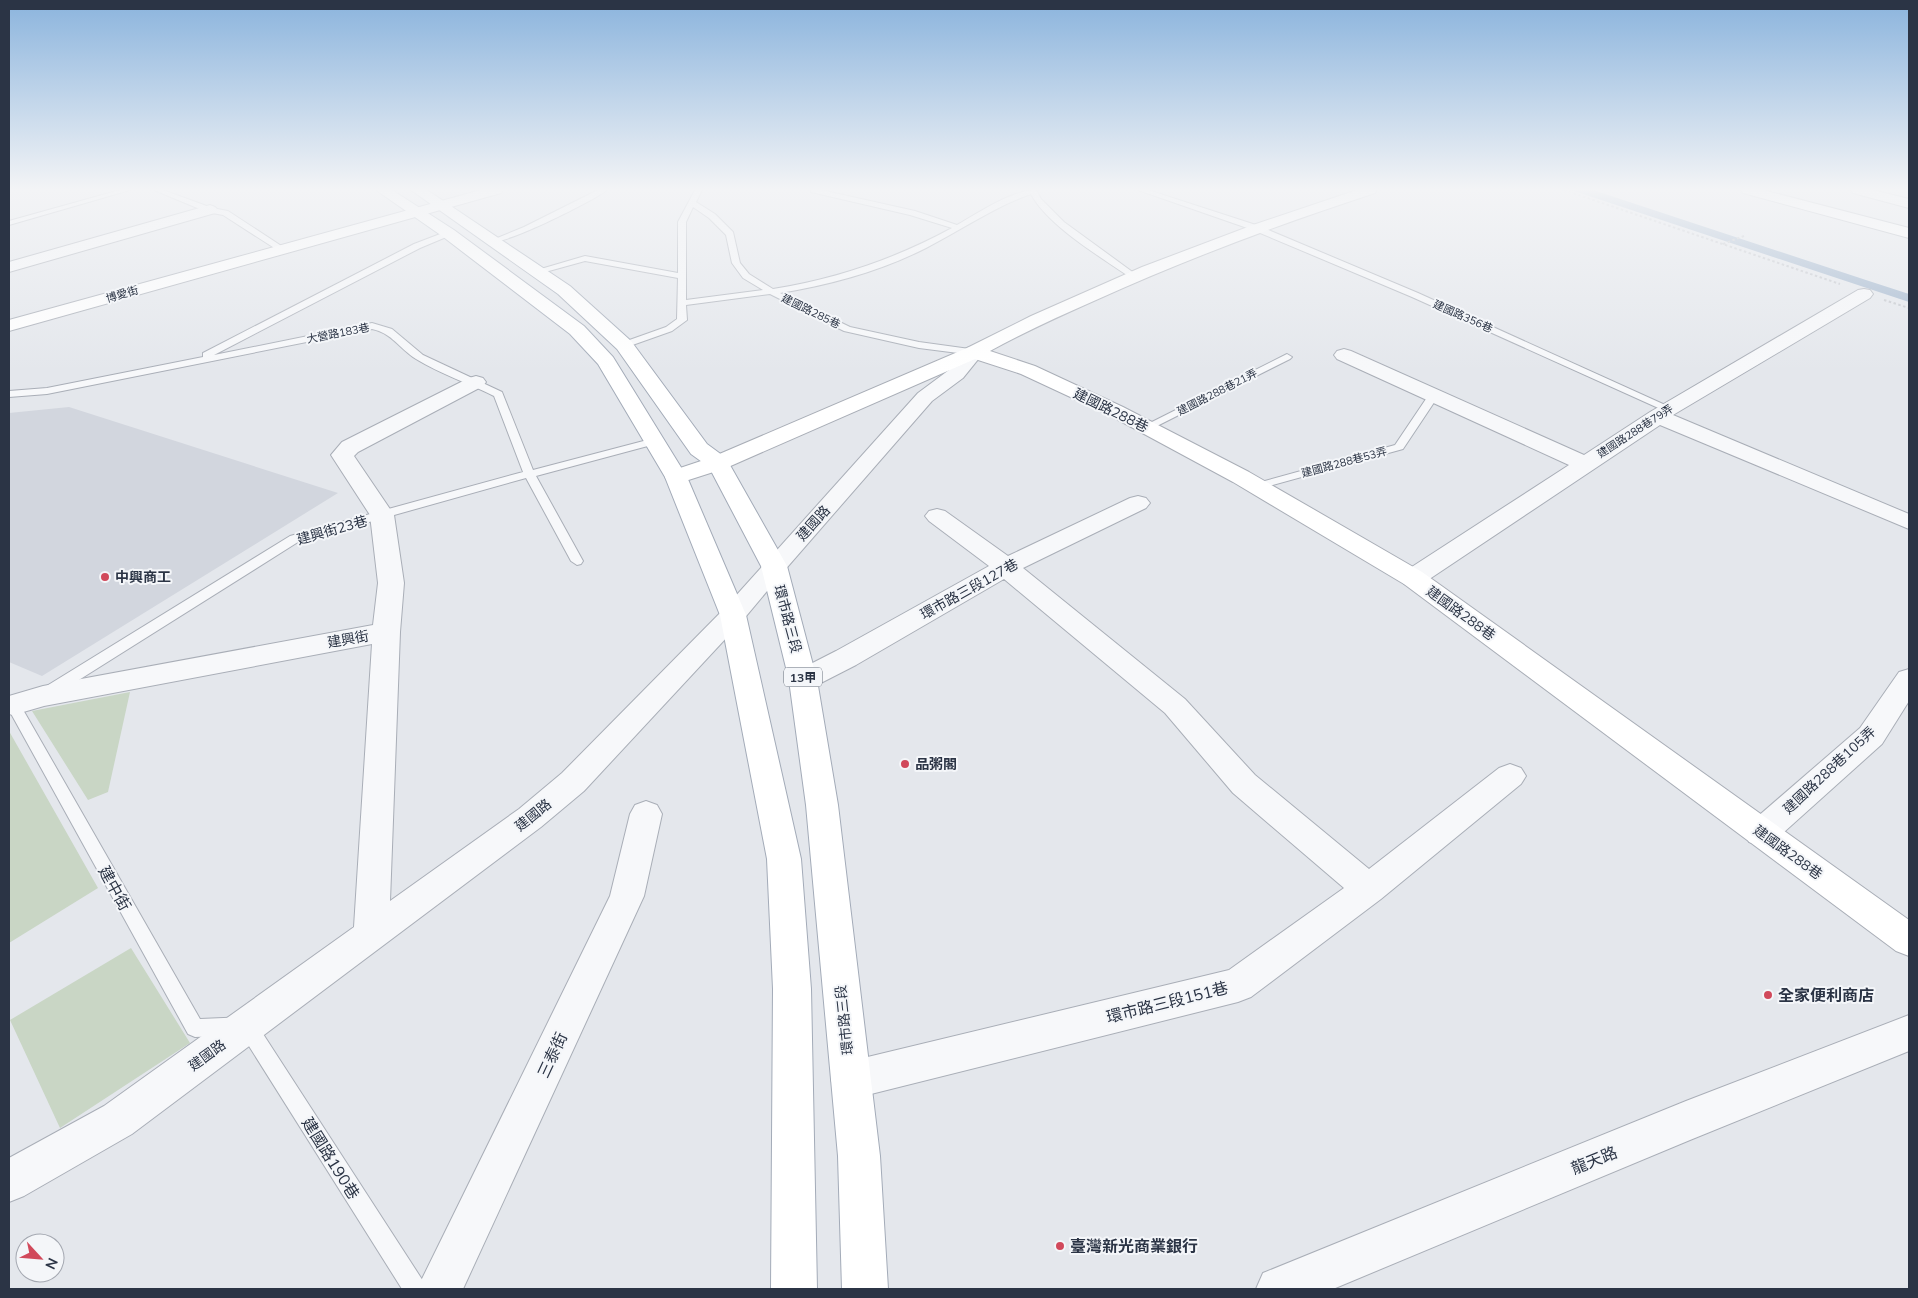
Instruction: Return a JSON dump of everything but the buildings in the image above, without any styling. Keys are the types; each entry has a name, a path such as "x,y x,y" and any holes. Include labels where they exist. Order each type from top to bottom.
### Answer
{"main road":[{"name":"博愛街","path":"9,326 276,251"},
{"name":"13甲","path":"471,251 577,330 606,361 676,476 733,616 784,859 792,989 794,1289"},
{"name":"環市路三段","path":"508,251 570,296 624,346 699,449 718,463 774,566 803,680 822,805 859,1156 865,1289"},
{"name":"建國路","path":"676,476 718,463 974,352 999,338 1134,276 1199,251"},
{"name":"建國路288巷","path":"974,352 1028,370 1116,411 1258,486 1412,578 1909,940"}],"street":[{"path":"9,268 69,251"},
{"name":"建國路288巷79弄","path":"1412,578 1663,412 1864,294"},
{"name":"建國路","path":"9,1182 118,1120 530,818 573,782 733,616 774,566 925,397 956,374 974,352"},
{"path":"1344,355 1585,464"},
{"path":"386,632 391,583 382,515 342,455 350,447 476,382"},
{"path":"1663,412 1909,522"},
{"name":"環市路三段127巷","path":"803,680 846,658 1006,567 1138,503"},
{"path":"937,516 1006,567 1175,706 1244,784 1369,889"},
{"name":"建興街","path":"11,704 43,696 386,632 370,935"},
{"name":"建國路288巷105弄","path":"1761,833 1871,736 1909,679"},
{"name":"環市路三段151巷","path":"851,1080 1238,985 1369,889 1510,776"},
{"name":"三泰街","path":"440,1289 627,896 646,814"},
{"name":"龍天路","path":"1279,1289 1686,1121 1909,1033"}],"lane":[{"path":"190,364 408,251"},
{"path":"624,346 669,329 682,320 682,251"},
{"name":"建國路285巷","path":"733,251 736,263 746,276 772,292 847,329 949,350 974,352"},
{"path":"682,303 772,292 826,281 885,263 912,251"},
{"path":"1098,251 1134,276"},
{"name":"建國路356巷","path":"1310,251 1415,295 1663,412"},
{"path":"538,271 585,258 682,276"},
{"name":"大營路183巷","path":"9,394 47,391 190,364 372,326 386,328 396,334 418,356 498,394 529,474 577,561"},
{"name":"建國路288巷21弄","path":"1147,427 1287,357"},
{"name":"建國路288巷53弄","path":"1258,486 1399,447 1434,395"},
{"name":"建興街23巷","path":"43,696 294,540 655,441"},
{"name":"建中街","path":"11,704 195,1028 247,1026"},
{"name":"建國路190巷","path":"247,1026 414,1289"}],"path":[{"path":"1741,251 1909,308"}],"shaded area":[{"name":"中興商工","path":"69,407 338,493 42,676 9,662 9,413"}],"green space":[{"path":"130,692 108,792 88,800 32,711"},
{"path":"9,731 98,888 9,943"},
{"path":"131,948 190,1043 60,1128 10,1020"}],"water":[{"path":"1754,251 1777,251 1909,294 1909,302"}],"place":[{"name":"中興商工","path":"105,577"},
{"name":"品粥閣","path":"905,764"},
{"name":"全家便利商店","path":"1768,995"},
{"name":"臺灣新光商業銀行","path":"1060,1246"}]}
